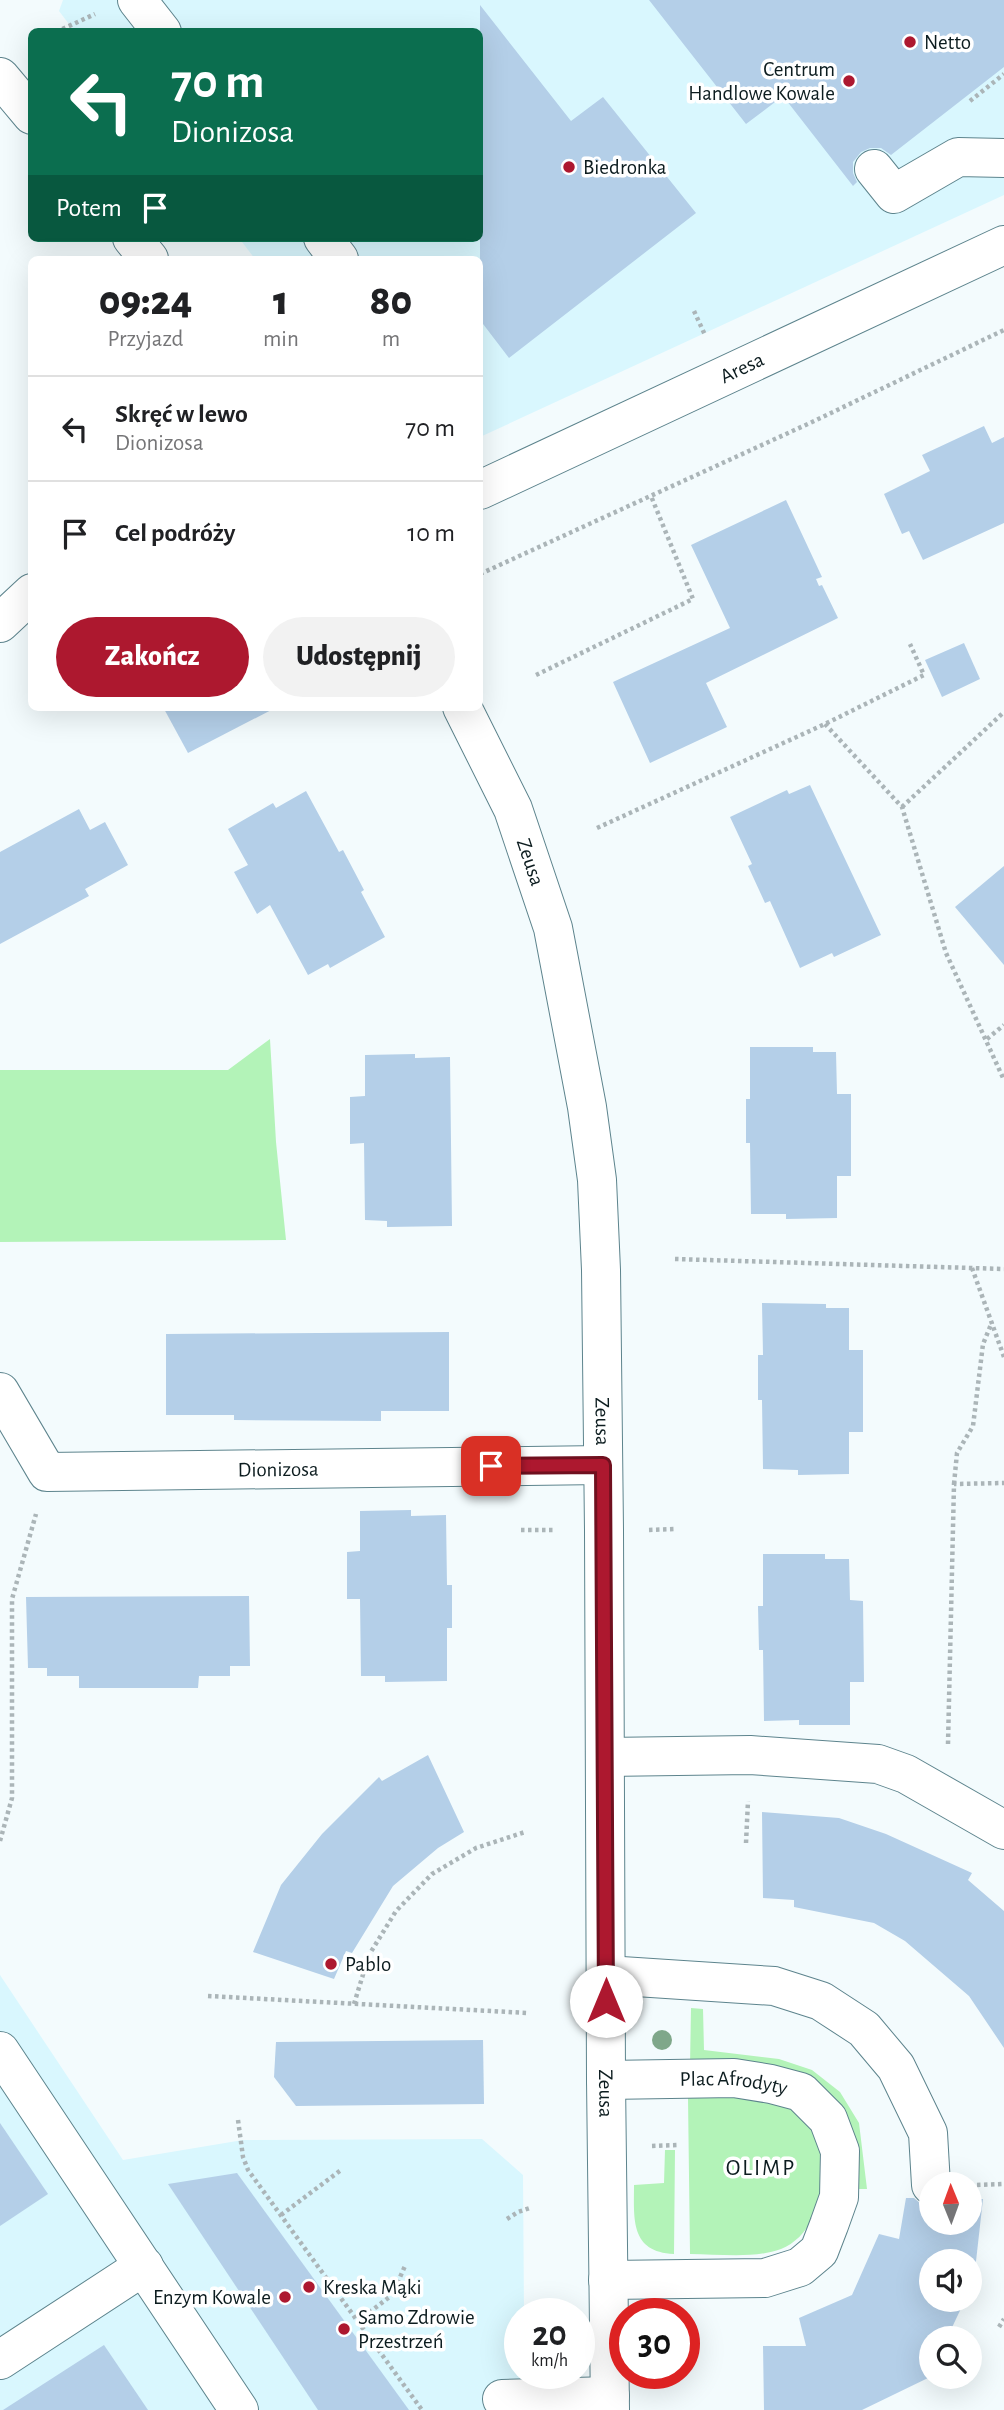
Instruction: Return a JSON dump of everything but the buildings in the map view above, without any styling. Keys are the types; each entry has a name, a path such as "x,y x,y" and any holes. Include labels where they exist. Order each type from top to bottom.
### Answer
{"street":[{"path":"137,0 159,28"},
{"path":"0,77 28,110"},
{"path":"874,169 894,194 958,157 1004,158"},
{"path":"135,242 147,256"},
{"path":"326,242 337,256"},
{"name":"Aresa","path":"483,489 1004,245"},
{"path":"0,623 28,597"},
{"name":"Zeusa","path":"464,711 513,809 553,928 571,1018 597,1180 601,1270 610,2403"},
{"path":"0,1392 47,1472"},
{"name":"Dionizosa","path":"47,1472 603,1465"},
{"path":"605,1757 750,1755 878,1764 906,1774 1004,1830"},
{"path":"606,1975 774,1986 821,2001 864,2029 897,2067 928,2133 930,2172"},
{"path":"0,2051 239,2410"},
{"name":"Plac Afrodyty","path":"606,2080 734,2078 801,2092 828,2119 840,2151 839,2197 819,2251 800,2267 765,2278 608,2280"},
{"path":"0,2360 144,2266"},
{"path":"502,2399 610,2403"}],"path":[{"path":"970,101 1004,74"},
{"path":"694,312 704,332"},
{"path":"483,573 1004,330"},
{"path":"536,675 694,599 651,496"},
{"path":"597,828 825,724 924,675 910,644"},
{"path":"902,807 1004,712"},
{"path":"825,724 902,807 946,953 1004,1080"},
{"path":"987,1039 1004,1025"},
{"path":"676,1259 1004,1269"},
{"path":"972,1268 1004,1357"},
{"path":"947,1796 954,1484 957,1453 974,1426 983,1344 992,1322"},
{"path":"0,1841 12,1798 12,1598 47,1472"},
{"path":"954,1484 1004,1483"},
{"path":"354,2004 369,1955 396,1911 432,1874 476,1848 525,1832"},
{"path":"208,1996 528,2013"},
{"path":"238,2120 243,2157 248,2170 422,2410"},
{"path":"281,2215 341,2170"},
{"path":"982,2185 1004,2184"},
{"path":"507,2219 530,2208"},
{"path":"358,2321 392,2295 405,2266"},
{"path":"1004,2319 999,2328 1004,2326"}],"shaded area":[{"path":"63,0 1004,0 1004,195 483,436 483,256 253,256 242,242 483,242 483,28 72,28 59,11"},
{"path":"0,1975 123,2160 243,2140 482,2139 523,2175 524,2298 504,2298 504,2389 524,2389 525,2410 0,2410"}],"green space":[{"path":"270,1039 276,1142 286,1240 0,1242 0,1070 228,1070"},
{"path":"691,2008 703,2009 704,2050 779,2059 812,2070 840,2092 859,2123 867,2189 853,2189 848,2128 690,2066"},
{"path":"742,2097 794,2107 811,2124 823,2163 823,2184 818,2205 810,2224 797,2239 781,2249 748,2255 690,2254 688,2098"},
{"path":"665,2150 675,2150 674,2254 660,2252 642,2240 634,2210 634,2185 664,2183"}],"place":[{"name":"Netto","path":"910,42"},
{"name":"Centrum Handlowe Kowale","path":"849,81"},
{"name":"Biedronka","path":"569,167"},
{"name":"Pablo","path":"331,1964"},
{"name":"Kreska Mąki","path":"309,2287"},
{"name":"Enzym Kowale","path":"285,2297"},
{"name":"Samo Zdrowie Przestrzeń","path":"344,2329"}],"district":[{"name":"OLIMP","path":"761,2167"}],"route":[{"path":"491,1466 603,1465 606,2001"}]}
